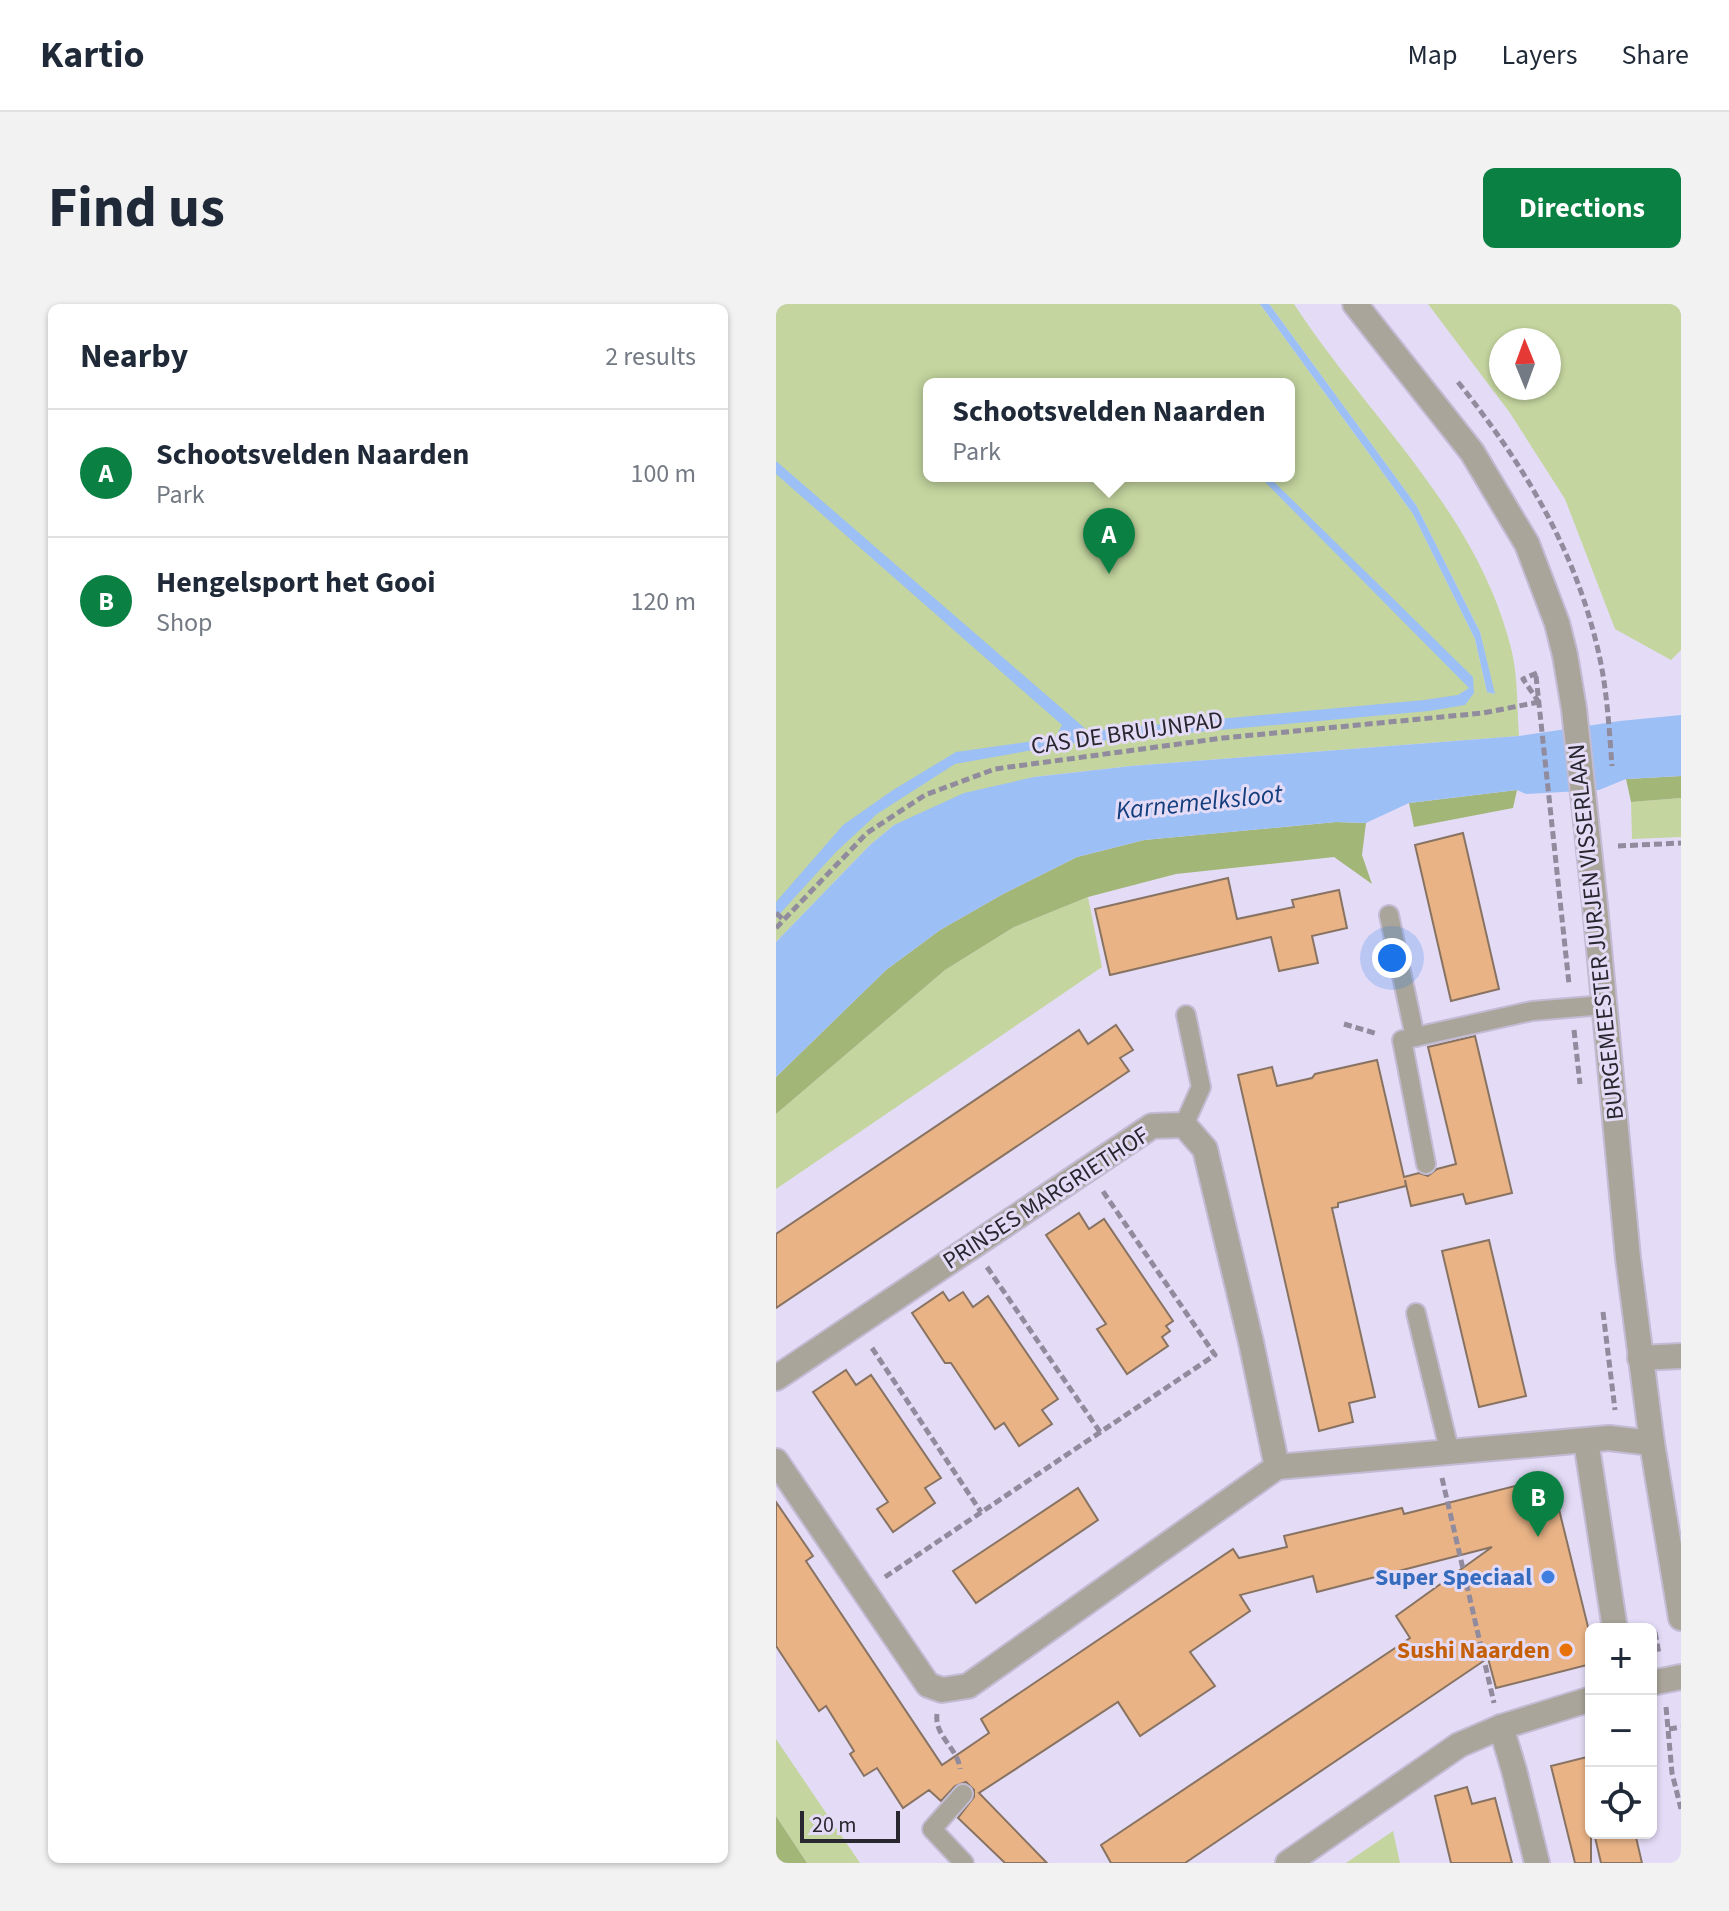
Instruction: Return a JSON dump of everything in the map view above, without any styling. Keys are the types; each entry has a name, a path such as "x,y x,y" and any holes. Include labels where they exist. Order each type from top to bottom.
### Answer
{"street":[{"name":"BURGEMEESTER JURJEN VISSERLAAN","path":"1355,304 1472,452 1527,544 1557,623 1574,709 1640,1358 1681,1618"},
{"name":"PRINSES MARGRIETHOF","path":"776,1378 1152,1126 1184,1125 1205,1149 1277,1467"},
{"path":"1640,1358 1681,1356"},
{"path":"776,1461 928,1685 942,1690 968,1686 1277,1467 1609,1438 1652,1443"},
{"path":"1586,1441 1614,1623"},
{"path":"1657,1682 1681,1677"},
{"path":"1288,1863 1459,1745 1501,1727 1585,1701"},
{"path":"1501,1727 1537,1863"}],"lane":[{"path":"1389,915 1426,1164"},
{"path":"1409,1039 1532,1011 1604,1005"},
{"path":"1184,1125 1201,1087 1186,1015"},
{"path":"1416,1313 1443,1454"},
{"path":"963,1794 932,1829 964,1863"}],"path":[{"name":"BURGEMEESTER JURJEN VISSERLAAN","path":"1534,661 1553,830"},
{"path":"1523,679 1539,702"},
{"name":"CAS DE BRUIJNPAD","path":"776,928 780,916 867,833 925,795 995,769 1223,738 1483,713 1539,702"},
{"path":"1618,846 1681,843"},
{"path":"1344,1024 1409,1039"},
{"path":"864,1590 1215,1355 1088,1170"},
{"path":"973,1246 1100,1432"},
{"path":"856,1324 981,1512"},
{"path":"1443,1454 1501,1727"},
{"path":"942,1690 935,1720 944,1739 959,1757 963,1794"},
{"path":"1669,1729 1681,1727"}],"green space":[{"path":"776,304 1260,304 1413,514 1475,639 1487,692 1494,694 1480,632 1416,505 1269,304 1294,304 1419,469 1475,555 1496,602 1512,652 1519,736 1131,766 1034,777 894,825 870,845 776,942"},
{"path":"1428,304 1681,304 1681,650 1671,660 1615,629 1565,499 1500,400 1561,400 1561,328 1489,328 1489,385"},
{"path":"1681,776 1681,798 1631,802 1626,779"},
{"path":"1517,790 1513,808 1414,827 1409,803"},
{"path":"1681,798 1681,837 1632,839 1631,802"},
{"path":"1336,822 1366,823 1362,855 1372,884 1334,857 1176,874 1088,897 1014,927 945,970 776,1114 776,1077 886,970 940,930 1003,894 1077,857 1144,840"},
{"path":"1088,897 1102,967 776,1189 776,1114 945,970 1014,927"},
{"path":"776,1739 860,1863 807,1863 776,1816"},
{"path":"776,1816 807,1863 776,1863"},
{"path":"1393,1831 1400,1863 1346,1863"}],"water":[{"path":"1260,304 1269,304 1416,505 1480,632 1495,694 1487,692 1475,639 1413,514"},
{"path":"776,461 1088,731 1424,700 1458,695 1469,688 1265,482 1274,482 1473,677 1474,693 1465,705 1429,711 1066,744 955,764 877,814 836,852 776,918 776,902 843,825 893,790 956,752 1055,738 1062,725 776,474"},
{"name":"Karnemelksloot","path":"1681,715 1681,776 1626,779 1599,790 1526,794 1517,790 1409,803 1366,823 1336,822 1144,840 1077,857 940,930 886,970 776,1077 776,942 870,845 894,825 964,793 1034,777 1131,766 1519,736"}],"building":[{"path":"1463,833 1499,989 1451,1001 1415,845"},
{"path":"1228,878 1237,919 1294,907 1292,900 1339,890 1347,928 1312,936 1318,963 1279,971 1271,937 1110,975 1095,909"},
{"path":"1116,1025 1133,1050 1120,1058 1129,1071 776,1308 776,1234 1079,1030 1088,1044"},
{"path":"1475,1036 1512,1193 1466,1204 1463,1194 1411,1206 1405,1180 1406,1186 1338,1203 1338,1207 1332,1208 1375,1397 1349,1403 1353,1422 1319,1431 1238,1075 1272,1067 1277,1086 1377,1060 1404,1177 1419,1173 1428,1176 1437,1169 1456,1164 1428,1047"},
{"path":"1079,1213 1089,1229 1104,1219 1173,1321 1166,1326 1170,1331 1162,1337 1168,1346 1127,1374 1097,1329 1106,1324 1046,1235"},
{"path":"1489,1240 1526,1396 1479,1407 1442,1251"},
{"path":"943,1292 949,1301 963,1292 973,1307 988,1296 1058,1399 1042,1410 1052,1424 1019,1446 1004,1423 995,1429 951,1363 945,1363 912,1313"},
{"path":"846,1370 856,1385 871,1375 941,1478 925,1488 935,1503 893,1532 877,1509 888,1502 813,1392"},
{"path":"1551,1477 1587,1623 1585,1666 1496,1688 1488,1658 1185,1863 1111,1863 1101,1845 1410,1638 1396,1616 1492,1547 1317,1592 1313,1576 1240,1595 1250,1611 1190,1652 1215,1686 1140,1736 1118,1702 979,1793 1047,1863 1005,1863 958,1818 974,1797 974,1790 966,1782 955,1786 941,1801 929,1790 903,1808 877,1768 864,1776 850,1754 854,1751 826,1706 819,1711 776,1646 776,1502 813,1556 806,1561 942,1765 989,1733 981,1719 1233,1549 1239,1558 1287,1547 1284,1536 1402,1508 1404,1514"},
{"path":"1078,1488 1098,1520 976,1603 953,1571"},
{"path":"1585,1758 1585,1839 1591,1839 1591,1863 1575,1863 1551,1766"},
{"path":"1467,1787 1472,1804 1495,1798 1512,1863 1451,1863 1435,1796"},
{"path":"1595,1839 1636,1839 1642,1863 1601,1863"}],"place":[{"name":"Schootsvelden Naarden","path":"1109,574"},
{"name":"Hengelsport het Gooi","path":"1538,1537"},
{"name":"Super Speciaal","path":"1548,1577"},
{"name":"Sushi Naarden","path":"1566,1650"}]}
